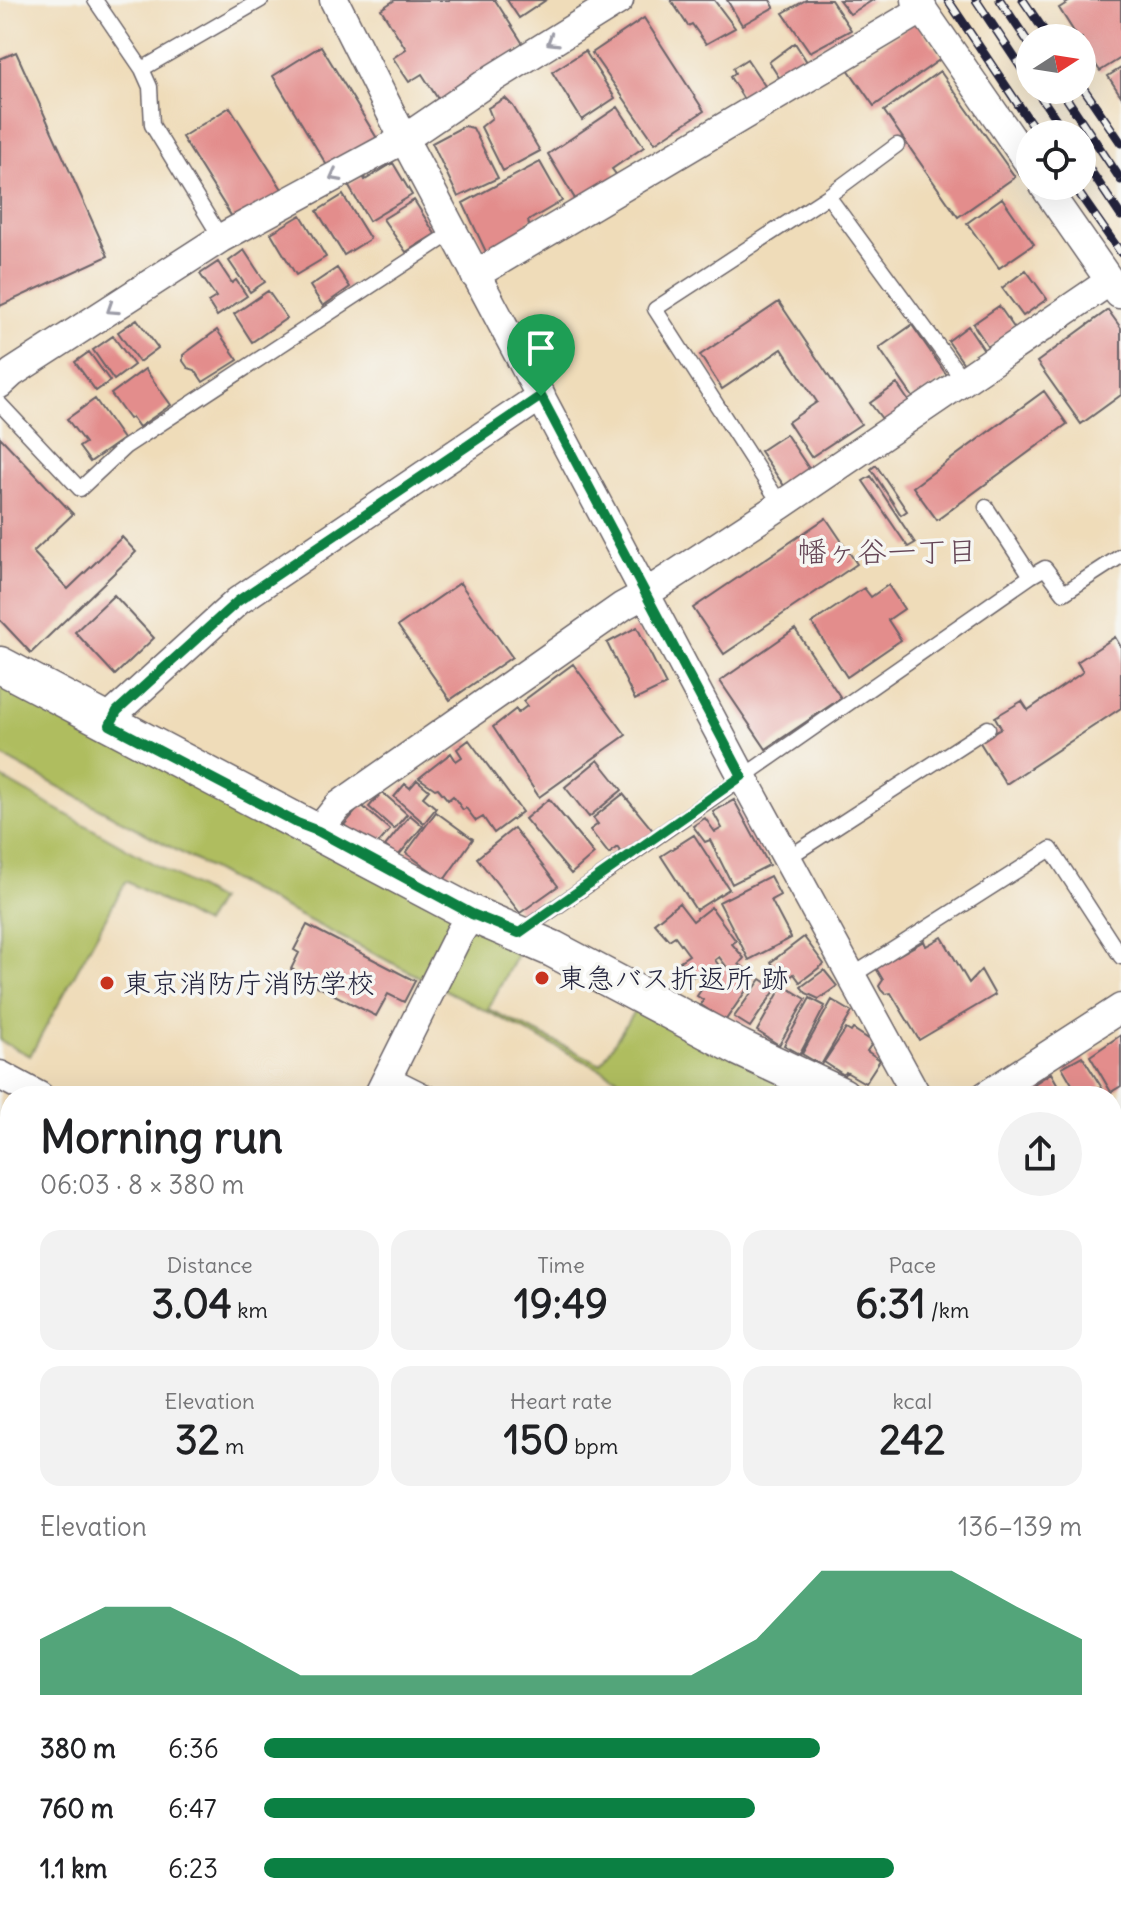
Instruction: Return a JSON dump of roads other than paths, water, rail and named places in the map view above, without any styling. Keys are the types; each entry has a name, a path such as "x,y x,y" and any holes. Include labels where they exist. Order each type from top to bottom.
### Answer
{"street":[{"path":"334,0 475,275 849,977 911,1086"},
{"path":"0,384 12,373 221,238 404,139 492,79 619,0"},
{"path":"475,275 920,5 1016,145"},
{"path":"318,831 338,806 623,606 781,505 963,380 1116,288 1054,200"},
{"path":"110,725 117,711 238,601 541,396"},
{"path":"0,665 472,914 553,949 740,1048 821,1086"},
{"path":"384,1085 453,945 472,914"},
{"path":"1000,1086 1121,1008"},
{"path":"0,1075 20,1086"}],"lane":[{"path":"95,0 142,69 150,87 152,125 221,238"},
{"path":"142,69 261,0"},
{"path":"781,505 655,309 828,196 897,145"},
{"path":"828,196 963,380"},
{"path":"0,404 80,489 125,447 453,232"},
{"path":"986,507 1031,576"},
{"path":"519,933 1031,576 1045,568 1064,593 1121,556"},
{"path":"786,859 988,728"},
{"path":"849,977 1051,849 1121,957"}],"railway":[{"path":"948,0 1029,120"},
{"path":"976,0 1016,60"},
{"path":"1000,0 1016,24"},
{"path":"1023,0 1039,24"},
{"path":"1046,104 1056,120"},
{"path":"1070,104 1121,180"},
{"path":"1094,104 1121,143"},
{"path":"1096,179 1121,216"},
{"path":"1084,200 1121,253"}],"place":[{"name":"東急バス折返所 跡","path":"542,978"},
{"name":"東京消防庁消防学校","path":"107,983"}],"district":[{"name":"幡ヶ谷一丁目","path":"887,552"}]}
